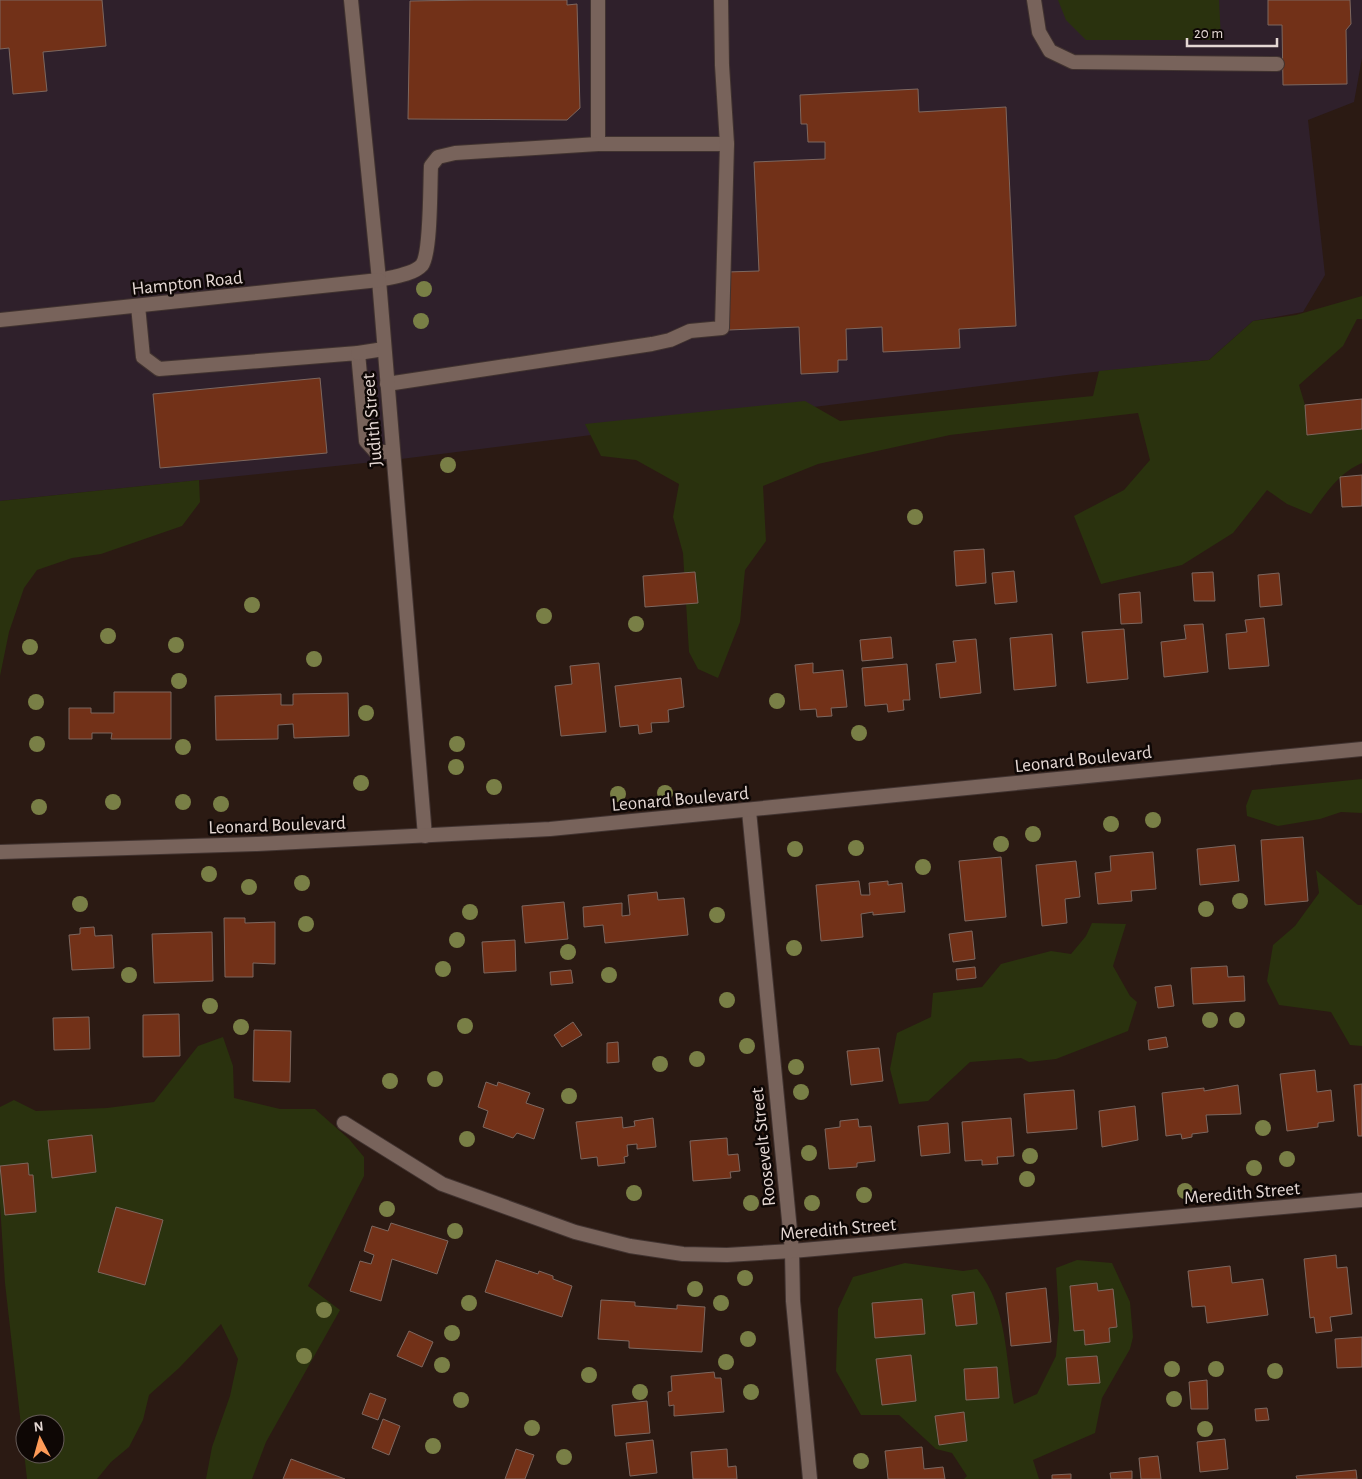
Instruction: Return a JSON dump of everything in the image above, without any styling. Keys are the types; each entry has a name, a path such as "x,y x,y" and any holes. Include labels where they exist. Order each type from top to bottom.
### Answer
{"street":[{"name":"Judith Street","path":"351,0 379,280 425,836"},
{"path":"598,0 598,144 727,144"},
{"path":"387,384 652,344 670,340 690,331 722,328 727,144 722,65 721,0"},
{"path":"1034,0 1039,32 1050,51 1073,62 1278,64"},
{"name":"Hampton Road","path":"0,320 379,280 416,270 422,264 427,250 432,166 438,157 455,153 598,144"},
{"path":"138,306 143,357 159,368 384,349"},
{"path":"358,352 366,441 376,452 392,452"},
{"name":"Leonard Boulevard","path":"0,852 425,836 550,829 749,811 1362,749"},
{"name":"Roosevelt Street","path":"749,811 792,1251 793,1301 810,1479"},
{"name":"Meredith Street","path":"344,1123 442,1184 575,1232 630,1246 683,1254 727,1255 792,1251 1362,1200"}],"shaded area":[{"path":"0,0 1362,0 1362,58 1354,102 1308,120 1325,275 1303,312 1253,321 1209,360 1075,374 393,460 0,501"}],"green space":[{"path":"1058,0 1219,0 1221,40 1086,40 1066,20"},
{"path":"1362,296 1362,319 1357,319 1343,346 1299,385 1305,405 1307,435 1362,429 1362,463 1347,472 1327,491 1311,514 1287,504 1267,490 1233,533 1182,565 1101,584 1074,516 1124,490 1150,460 1138,413 950,435 818,464 763,486 766,541 745,570 740,622 718,678 698,669 689,652 683,553 673,517 679,484 636,460 601,456 585,424 805,401 840,421 1093,396 1099,371 1209,360 1253,321 1296,315"},
{"path":"199,480 200,502 182,526 101,554 72,558 37,570 24,588 9,632 0,676 0,501"},
{"path":"1362,779 1362,813 1341,812 1320,819 1278,826 1247,816 1246,806 1252,790"},
{"path":"1316,870 1358,905 1362,905 1362,1046 1350,1045 1331,1012 1279,1005 1267,981 1273,945 1295,926 1319,893"},
{"path":"1092,923 1126,924 1113,966 1130,996 1137,1002 1128,1031 1056,1059 1029,1062 1021,1058 970,1062 928,1101 899,1104 890,1069 897,1033 931,1017 933,993 982,987 1001,964 1051,951 1071,954 1086,936"},
{"path":"223,1037 233,1066 234,1098 280,1109 315,1109 349,1139 364,1157 364,1176 308,1286 340,1310 266,1442 252,1479 206,1479 212,1447 230,1396 238,1359 221,1324 179,1368 149,1395 143,1420 129,1447 111,1462 97,1479 27,1479 25,1464 65,1464 65,1414 20,1414 5,1283 0,1204 0,1107 14,1100 36,1111 107,1108 154,1102 198,1046"},
{"path":"1077,1260 1112,1263 1130,1302 1133,1337 1130,1349 1102,1398 1095,1433 1033,1460 1039,1479 964,1479 967,1476 952,1453 936,1449 899,1415 861,1415 836,1371 838,1309 853,1277 905,1263 963,1271 977,1269 995,1300 1000,1316 1014,1404 1037,1394 1056,1356 1059,1318 1056,1268"}],"building":[{"path":"0,0 102,0 106,46 43,52 47,91 13,94 9,48 0,49"},
{"path":"567,0 567,5 577,4 580,108 567,120 408,119 410,1"},
{"path":"1268,0 1350,0 1351,24 1346,30 1347,84 1283,85 1282,25 1268,25"},
{"path":"918,89 919,112 1006,107 1016,326 959,329 960,348 883,352 882,327 846,329 847,360 838,360 838,372 801,374 799,327 729,330 727,272 759,271 754,162 825,159 825,142 808,142 807,124 801,124 800,95"},
{"path":"320,378 327,453 160,468 153,394"},
{"path":"1362,399 1362,429 1307,435 1305,405"},
{"path":"1362,475 1362,506 1342,507 1340,477"},
{"path":"984,549 986,583 956,586 954,551"},
{"path":"1014,571 1017,602 995,604 992,573"},
{"path":"695,572 698,603 645,607 643,576"},
{"path":"1213,572 1215,601 1194,601 1192,573"},
{"path":"1279,573 1282,605 1260,607 1258,575"},
{"path":"1140,592 1142,623 1121,624 1119,594"},
{"path":"1264,618 1269,666 1229,669 1226,634 1247,632 1245,620"},
{"path":"1203,624 1208,672 1164,677 1161,642 1186,639 1184,625"},
{"path":"1124,629 1128,679 1087,683 1082,632"},
{"path":"1052,634 1056,686 1014,690 1010,638"},
{"path":"891,637 893,658 862,661 860,640"},
{"path":"976,639 981,693 940,698 936,664 956,662 953,641"},
{"path":"599,663 606,732 561,736 555,686 572,684 570,666"},
{"path":"813,663 813,673 843,670 847,707 831,708 832,716 817,717 816,709 800,710 795,665"},
{"path":"907,664 910,700 903,700 904,710 888,712 887,704 865,706 862,668"},
{"path":"681,678 684,707 668,710 669,722 651,723 652,732 639,734 638,725 620,727 615,686"},
{"path":"114,692 171,692 171,739 111,739 112,733 92,733 92,739 69,739 69,708 91,708 91,713 114,713"},
{"path":"348,693 349,736 294,738 293,724 278,725 278,739 216,740 215,696 281,694 281,705 293,705 293,694"},
{"path":"1303,837 1308,901 1265,905 1261,840"},
{"path":"1235,845 1239,881 1200,885 1197,849"},
{"path":"1153,852 1156,889 1131,891 1132,901 1098,904 1095,873 1111,871 1110,856"},
{"path":"1001,857 1006,917 965,921 959,861"},
{"path":"1076,861 1080,897 1065,899 1067,923 1042,926 1036,865"},
{"path":"859,881 861,895 870,895 869,883 888,881 888,885 902,883 905,912 873,915 873,912 861,914 863,937 821,941 816,885"},
{"path":"657,892 658,900 684,898 688,935 605,943 603,925 584,927 583,907 622,903 622,916 630,915 628,895"},
{"path":"564,902 568,939 525,943 522,906"},
{"path":"224,918 245,918 245,923 275,922 275,964 253,963 253,977 225,977"},
{"path":"94,927 95,936 112,935 114,968 72,970 69,935 80,934 80,928"},
{"path":"972,931 975,959 953,962 949,934"},
{"path":"212,932 213,981 154,983 152,934"},
{"path":"515,940 516,971 484,973 482,942"},
{"path":"1227,966 1228,977 1244,976 1245,1001 1193,1004 1191,968"},
{"path":"975,967 976,978 957,980 956,969"},
{"path":"571,970 573,983 551,985 550,972"},
{"path":"1171,985 1174,1006 1158,1008 1155,987"},
{"path":"179,1014 180,1056 143,1057 143,1015"},
{"path":"89,1017 90,1049 54,1050 53,1018"},
{"path":"573,1022 582,1035 562,1047 554,1035"},
{"path":"254,1030 291,1031 290,1082 253,1081"},
{"path":"1166,1037 1168,1047 1149,1050 1148,1040"},
{"path":"618,1042 619,1062 607,1063 607,1043"},
{"path":"879,1048 883,1081 851,1085 847,1051"},
{"path":"1315,1070 1317,1092 1331,1090 1334,1121 1318,1123 1318,1127 1287,1131 1280,1074"},
{"path":"486,1082 497,1086 498,1082 530,1093 526,1103 544,1109 534,1139 517,1133 513,1138 483,1127 488,1111 478,1107"},
{"path":"1362,1084 1362,1136 1358,1136 1354,1085"},
{"path":"1238,1085 1241,1114 1206,1115 1208,1132 1192,1134 1192,1137 1182,1139 1181,1134 1166,1136 1162,1093 1204,1088 1204,1091"},
{"path":"1074,1090 1077,1129 1027,1133 1024,1094"},
{"path":"1135,1106 1138,1140 1102,1147 1099,1111"},
{"path":"622,1117 623,1128 635,1126 634,1121 653,1118 656,1147 637,1149 637,1144 627,1145 628,1156 624,1157 625,1163 598,1166 597,1157 581,1159 576,1122"},
{"path":"1011,1118 1014,1156 997,1157 998,1164 982,1165 982,1160 965,1161 962,1122"},
{"path":"858,1119 859,1127 871,1126 875,1161 857,1163 857,1167 829,1169 825,1129 840,1127 840,1121"},
{"path":"948,1123 950,1153 921,1156 918,1126"},
{"path":"92,1135 96,1172 52,1178 48,1140"},
{"path":"727,1138 728,1155 738,1154 740,1171 730,1172 731,1178 693,1181 690,1141"},
{"path":"28,1163 29,1175 33,1175 36,1212 5,1215 0,1166"},
{"path":"116,1207 163,1220 145,1285 98,1272"},
{"path":"391,1223 448,1241 437,1274 392,1259 381,1301 350,1291 360,1261 371,1264 374,1255 364,1251 372,1226 388,1231"},
{"path":"1336,1255 1337,1268 1347,1267 1352,1314 1330,1317 1332,1331 1316,1333 1314,1317 1310,1318 1304,1259"},
{"path":"496,1260 538,1274 539,1271 572,1286 562,1317 485,1292"},
{"path":"1230,1266 1232,1283 1263,1279 1268,1315 1207,1323 1205,1306 1192,1307 1188,1271"},
{"path":"1097,1283 1098,1291 1113,1289 1117,1327 1109,1328 1110,1342 1085,1345 1084,1330 1074,1331 1070,1286"},
{"path":"1046,1288 1051,1342 1011,1346 1006,1293"},
{"path":"974,1292 977,1324 956,1326 952,1295"},
{"path":"922,1299 925,1334 875,1338 872,1303"},
{"path":"601,1300 635,1302 635,1306 677,1309 677,1305 705,1307 702,1352 629,1348 629,1341 598,1339"},
{"path":"409,1331 433,1342 422,1367 397,1356"},
{"path":"1362,1337 1362,1367 1337,1368 1335,1339"},
{"path":"911,1355 916,1401 882,1405 876,1359"},
{"path":"1097,1356 1100,1383 1068,1385 1066,1358"},
{"path":"997,1367 999,1398 966,1400 964,1369"},
{"path":"714,1372 715,1378 721,1378 724,1412 674,1416 674,1405 669,1406 668,1392 672,1391 671,1376"},
{"path":"1207,1380 1208,1409 1191,1409 1189,1382"},
{"path":"370,1393 386,1399 378,1420 362,1414"},
{"path":"647,1401 650,1433 615,1436 612,1405"},
{"path":"1267,1408 1269,1420 1256,1421 1255,1409"},
{"path":"964,1412 967,1441 939,1445 935,1416"},
{"path":"383,1419 400,1426 389,1455 372,1448"},
{"path":"1225,1439 1228,1469 1200,1472 1197,1442"},
{"path":"653,1440 657,1473 630,1476 626,1443"},
{"path":"922,1447 924,1469 943,1467 945,1479 888,1479 885,1451"},
{"path":"516,1449 534,1455 525,1479 505,1479"},
{"path":"727,1449 728,1467 736,1466 737,1479 693,1479 691,1452"},
{"path":"1158,1456 1161,1479 1141,1479 1139,1458"},
{"path":"291,1459 345,1479 283,1479"},
{"path":"1356,1470 1357,1479 1297,1479 1296,1476"},
{"path":"1132,1471 1132,1479 1111,1479 1110,1473"},
{"path":"1071,1474 1071,1479 1052,1479 1052,1475"}]}
